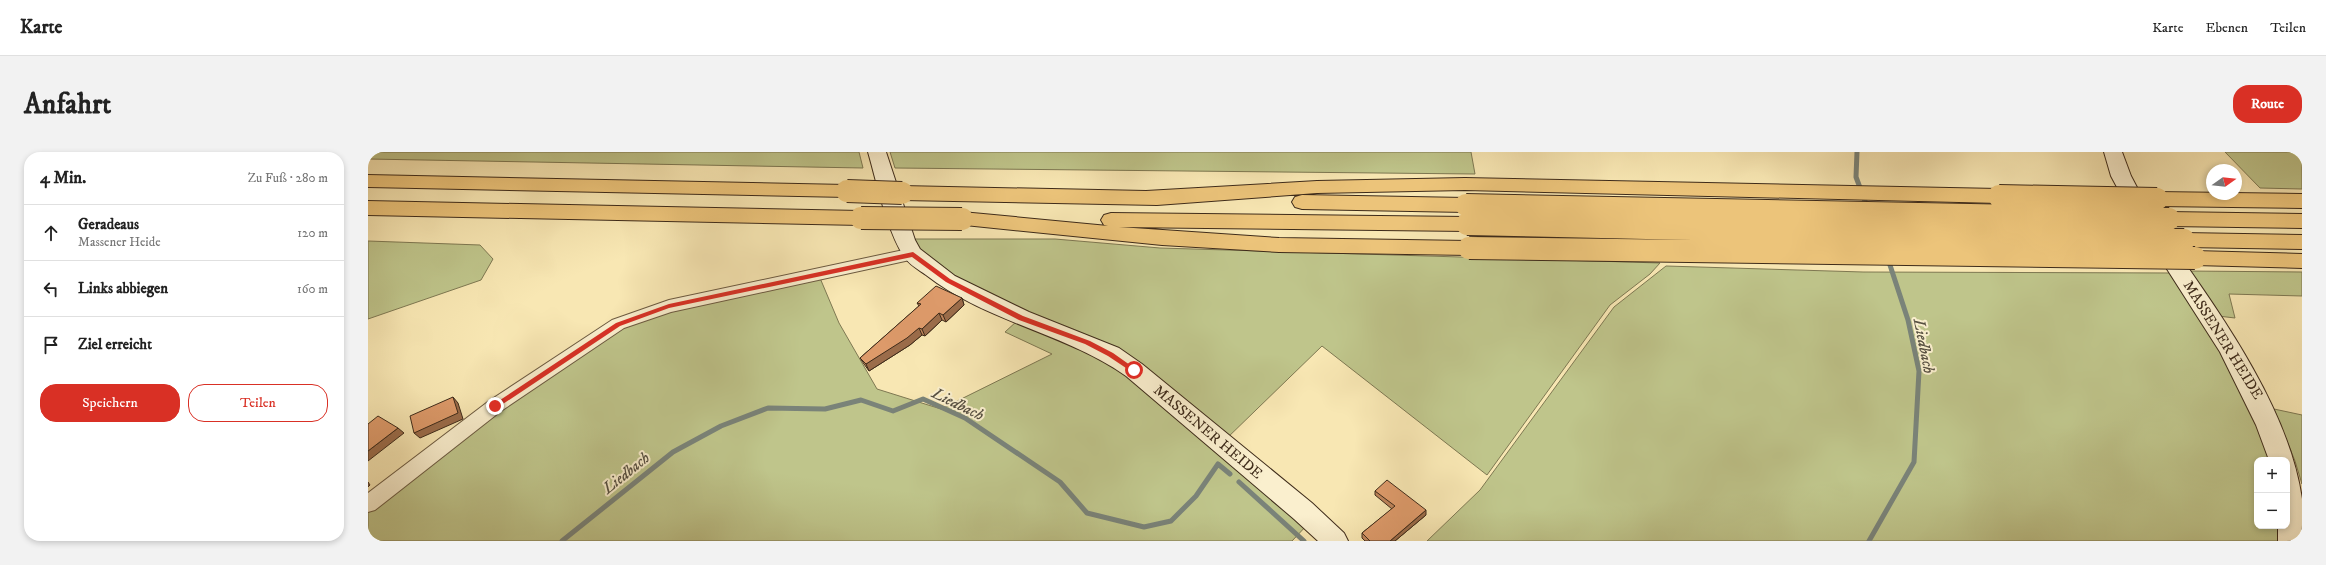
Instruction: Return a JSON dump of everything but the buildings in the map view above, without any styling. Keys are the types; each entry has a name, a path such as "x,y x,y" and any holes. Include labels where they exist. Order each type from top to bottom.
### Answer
{"highway":[{"path":"368,181 1143,198 1467,215 2184,240 2302,242"},
{"path":"1143,198 1317,187 1464,184 2302,201"},
{"path":"368,208 962,219 1467,215 2302,221"},
{"path":"962,219 1162,238 1279,245 2195,258 2302,261"}],"street":[{"name":"MASSENER HEIDE","path":"878,152 905,241 913,254 948,281 1021,318 1087,343 1111,354 1134,370 1303,511 1335,541"},
{"name":"MASSENER HEIDE","path":"2113,152 2121,176 2148,226 2227,340 2266,408 2287,460 2292,480 2294,515 2291,541"},
{"path":"368,504 495,406 618,324 669,306 913,254"}],"green space":[{"path":"368,152 859,152 863,168 368,159"},
{"path":"890,152 1471,152 1475,174 895,168"},
{"path":"2225,152 2302,152 2302,189 2260,188 2242,169 2242,164 2237,164"},
{"path":"911,239 1055,239 1160,248 1660,263 1650,274 1610,305 1487,475 1322,346 1224,441 1139,367 1025,315 935,266"},
{"path":"368,241 480,245 493,259 481,280 368,319"},
{"path":"1666,266 1863,272 2175,273 2219,340 2277,457 2254,457 2254,529 2281,529 2278,541 1427,541 1480,490 1614,307"},
{"path":"2187,271 2302,272 2302,296 2229,294 2235,318 2218,316"},
{"path":"820,278 839,323 877,389 941,409 1052,354 1005,332 1017,321 1106,357 1308,524 1292,541 368,541 368,508 583,348 644,317"},
{"path":"2274,409 2302,415 2302,484 2295,461"}],"waterway":[{"name":"Liedbach","path":"1857,152 1856,177 1868,209"},
{"name":"Liedbach","path":"1869,541 1914,462 1919,371 1908,320 1888,259"},
{"name":"Liedbach","path":"562,541 673,452 721,426 768,408 825,409 861,400 893,411 923,399 965,418 1060,482 1087,513 1144,527 1171,521 1196,496 1218,464 1230,474"},
{"name":"Liedbach","path":"1239,482 1304,541"}],"route":[{"path":"495,406 618,324 642,314 669,306 913,254 930,269 948,281 1021,318 1087,343 1111,354 1134,370"}]}
